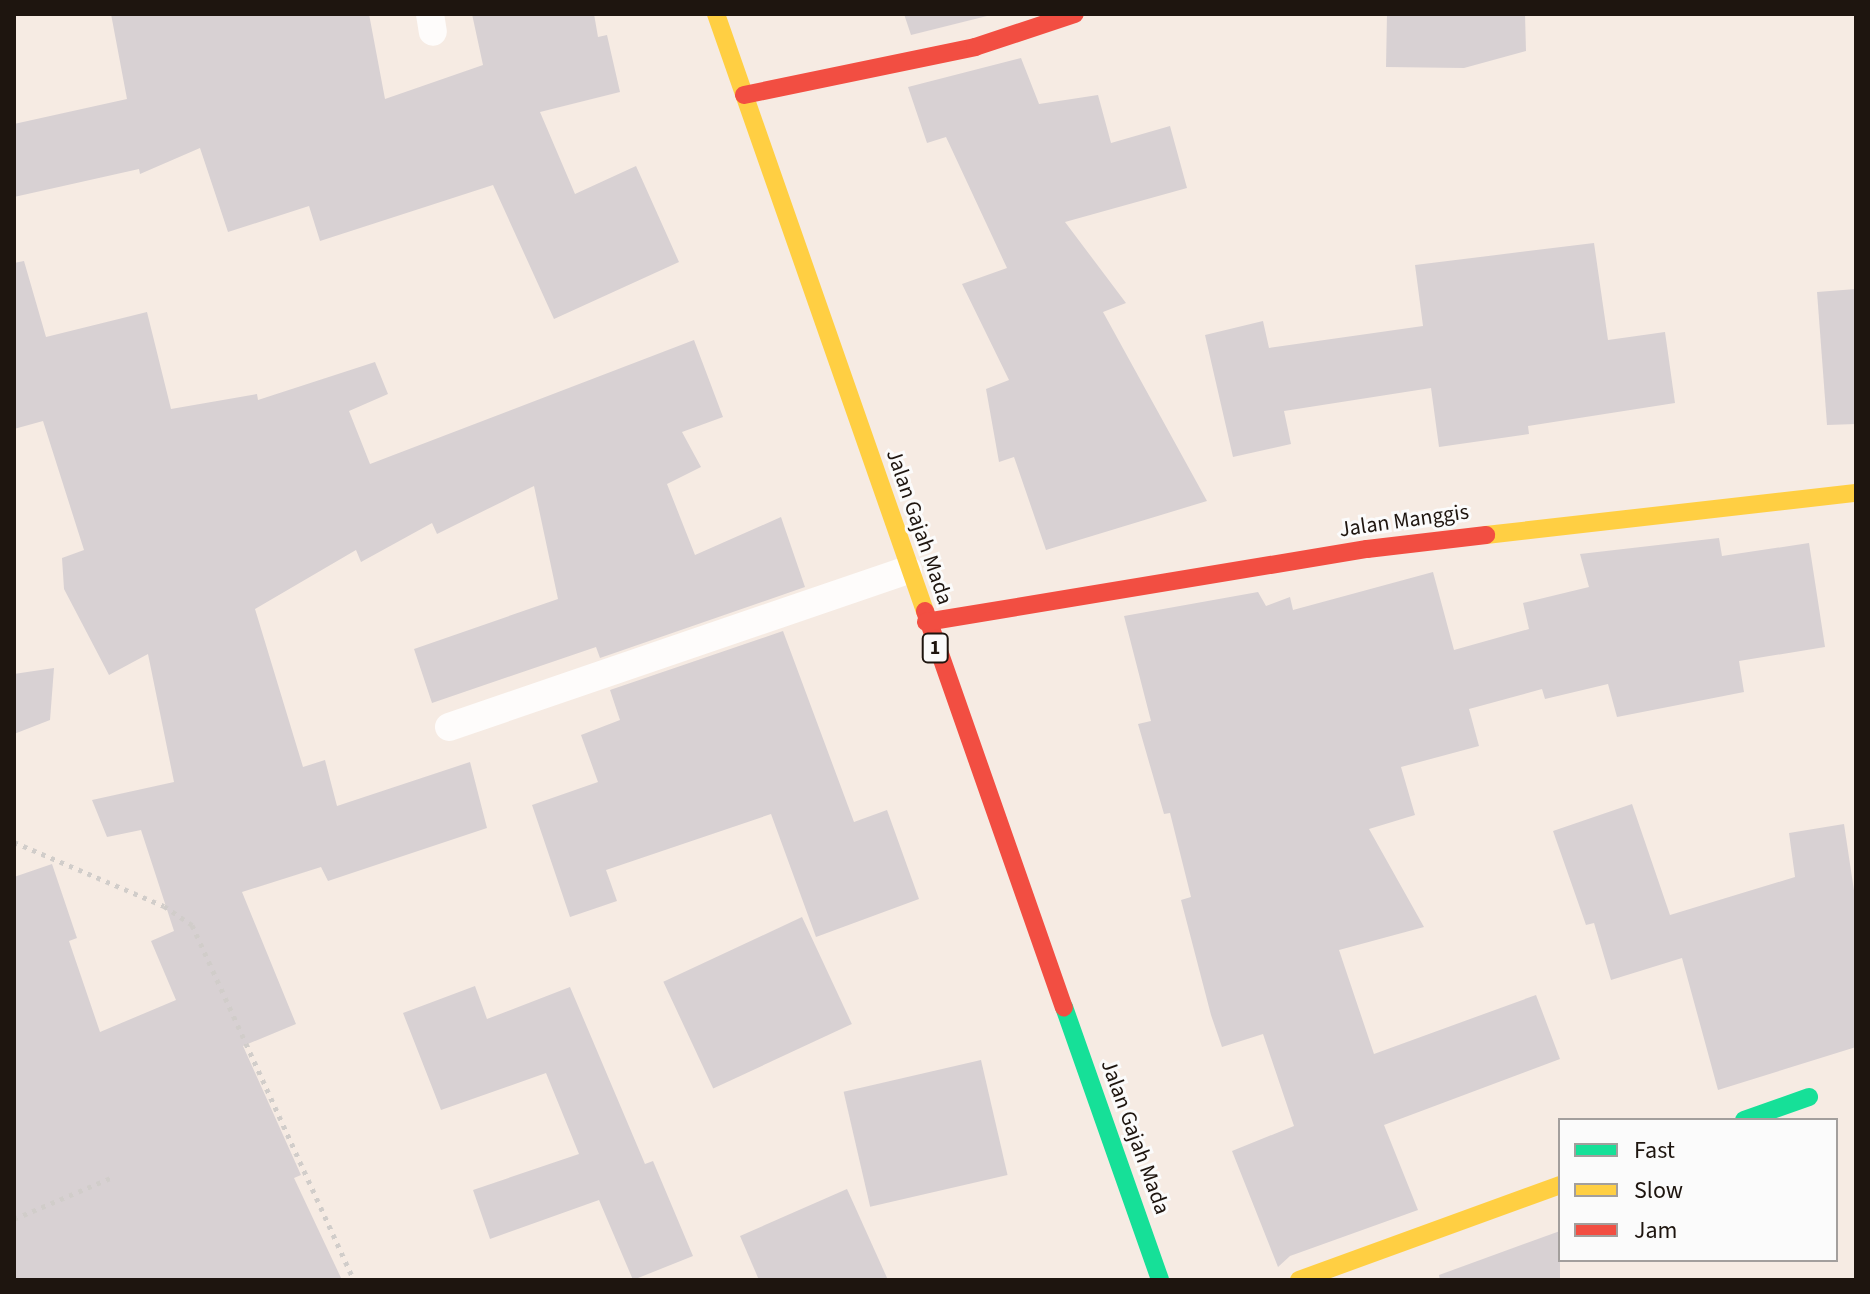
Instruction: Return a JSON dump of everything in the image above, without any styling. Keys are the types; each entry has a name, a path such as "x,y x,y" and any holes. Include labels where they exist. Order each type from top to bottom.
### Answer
{"main road":[{"name":"Jalan Gajah Mada","path":"716,14 926,622 1160,1280"},
{"path":"744,95 975,47 1075,14"},
{"name":"Jalan Manggis","path":"926,622 1367,549 1856,493"},
{"path":"1750,1118 1809,1097"},
{"path":"1299,1280 1558,1186"}],"lane":[{"path":"449,727 908,570"}],"path":[{"path":"14,842 164,906 192,925 354,1280"},
{"path":"14,1219 113,1177"}],"building":[{"path":"111,14 369,14 385,99 483,65 472,14 594,14 598,37 607,35 620,92 540,112 575,194 636,166 679,262 554,319 493,185 320,241 309,206 228,232 200,148 140,174 139,169 14,197 14,124 127,99"},
{"path":"904,14 995,14 911,35"},
{"path":"1387,14 1525,14 1526,51 1464,68 1386,67"},
{"path":"1021,58 1039,104 1098,95 1111,143 1170,126 1187,188 1065,222 1126,303 1103,312 1207,501 1046,550 1014,457 999,462 986,389 1009,380 962,284 1007,268 946,137 927,143 908,87"},
{"path":"1594,243 1608,340 1665,332 1675,403 1528,426 1529,434 1439,447 1431,388 1284,411 1291,444 1233,457 1205,335 1263,321 1269,348 1423,326 1415,265"},
{"path":"24,261 46,337 147,312 171,409 257,394 258,400 375,362 388,394 349,411 370,464 694,340 723,417 682,432 701,467 667,484 695,555 781,517 805,587 600,658 596,647 432,703 414,649 558,599 534,486 437,534 432,523 361,562 356,550 255,609 303,767 325,760 337,806 470,762 487,828 328,881 321,867 242,892 296,1024 243,1046 301,1175 294,1178 342,1280 14,1280 14,877 52,864 77,938 69,941 100,1032 176,1000 151,941 174,931 141,830 107,837 92,800 174,782 148,654 109,675 64,589 62,558 84,550 43,421 14,429 14,263"},
{"path":"1856,289 1856,424 1827,425 1817,292"},
{"path":"1719,538 1722,556 1809,543 1825,647 1739,661 1744,692 1617,717 1608,684 1545,699 1542,689 1469,709 1479,746 1401,767 1415,815 1369,829 1424,927 1339,950 1374,1054 1536,995 1560,1059 1384,1125 1418,1210 1290,1256 1278,1267 1232,1151 1294,1126 1263,1034 1222,1047 1211,1015 1181,900 1191,897 1170,813 1164,814 1138,724 1151,721 1124,616 1258,592 1266,606 1290,597 1293,610 1433,572 1454,650 1529,629 1523,603 1589,587 1580,554"},
{"path":"783,631 854,822 887,810 919,899 816,937 771,814 606,870 617,901 570,917 532,805 598,782 581,735 620,720 610,690"},
{"path":"54,668 50,720 14,734 14,674"},
{"path":"1632,804 1670,915 1795,877 1789,833 1844,824 1856,904 1856,1047 1718,1090 1682,958 1611,980 1594,923 1586,925 1553,831"},
{"path":"802,917 852,1024 713,1089 663,982"},
{"path":"475,986 487,1019 570,987 645,1164 653,1161 693,1256 633,1280 599,1200 490,1239 473,1190 579,1154 546,1073 441,1110 403,1013"},
{"path":"981,1060 1008,1175 870,1207 844,1092"},
{"path":"847,1189 888,1280 759,1280 740,1236"},
{"path":"1558,1232 1560,1280 1440,1280 1439,1275"}],"traffic: fast":[{"path":"1064,1007 1160,1280"},
{"path":"1750,1118 1809,1097"}],"traffic: slow":[{"path":"716,14 925,611"},
{"path":"1486,535 1856,493"},
{"path":"1299,1280 1558,1186"}],"traffic: jam":[{"path":"744,95 975,47 1075,14"},
{"path":"926,622 1367,549 1486,535"},
{"path":"925,611 1064,1007"}]}
